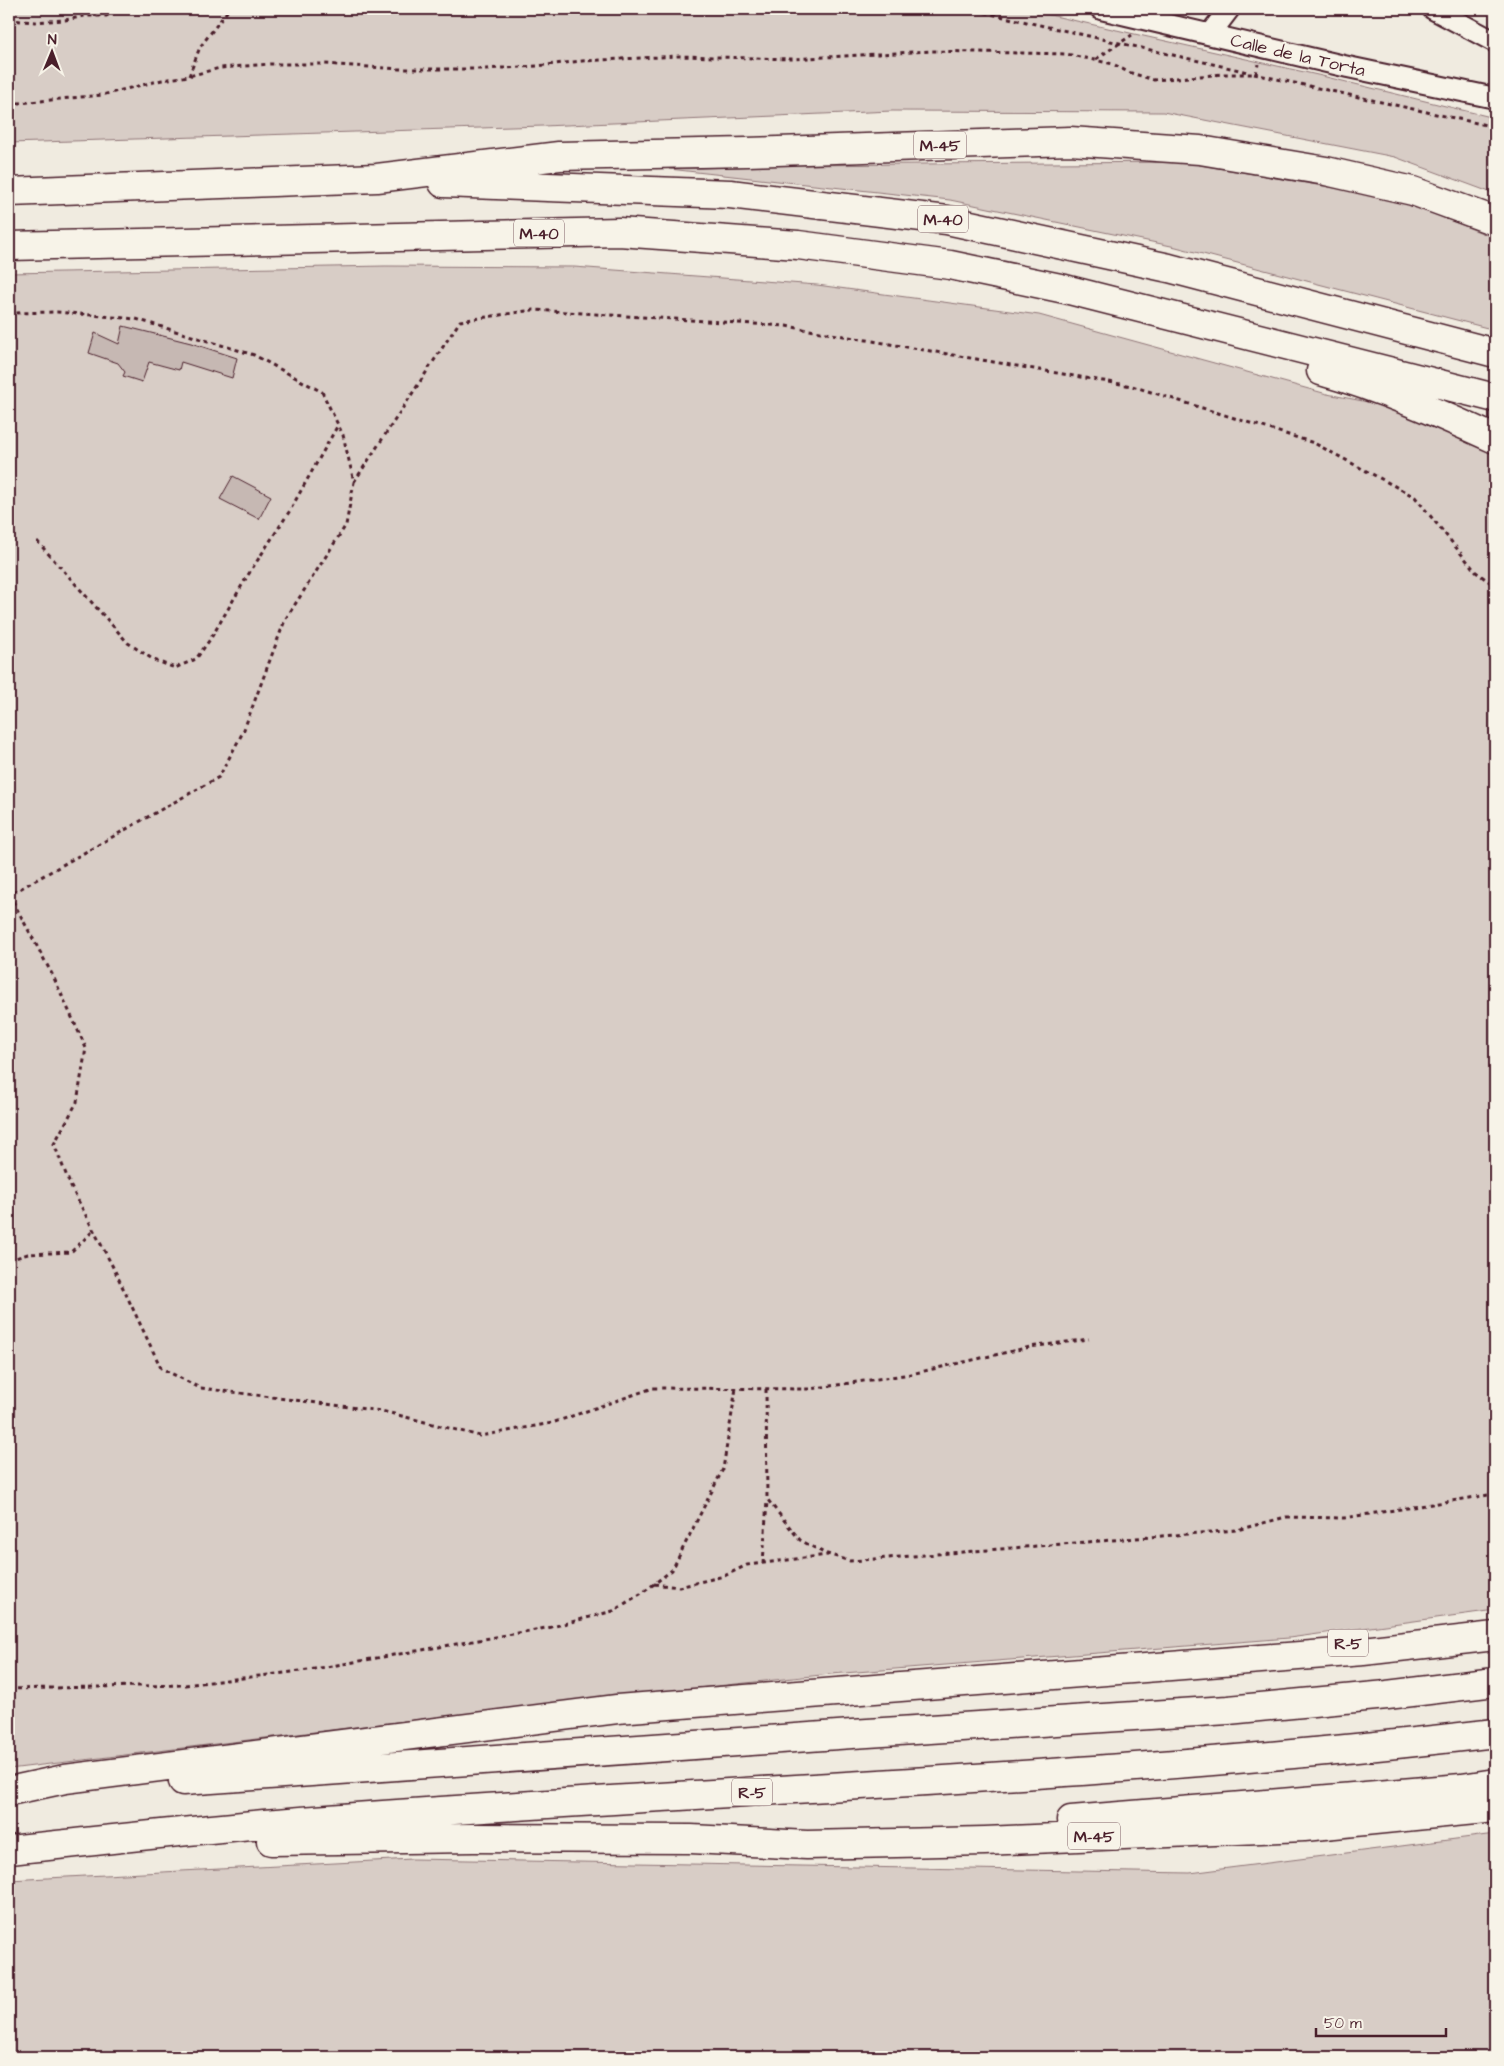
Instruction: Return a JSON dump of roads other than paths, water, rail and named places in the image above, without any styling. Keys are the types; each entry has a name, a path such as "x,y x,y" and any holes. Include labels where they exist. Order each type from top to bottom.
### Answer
{"highway":[{"name":"M-45","path":"377,178 559,156 747,152 1070,141 1200,150 1326,171 1413,191 1495,221"},
{"name":"M-40","path":"9,192 377,178 461,184 730,194 948,220 1169,268 1495,353"},
{"name":"M-40","path":"9,246 619,232 798,244 950,265 1066,290 1495,398"},
{"path":"1066,290 1121,317 1354,380 1430,410 1495,439"},
{"name":"R-5","path":"1201,1663 1323,1646 1416,1636 1495,1624"},
{"path":"9,1791 84,1777 617,1709 1363,1651 1495,1636"},
{"path":"9,1795 802,1737 1228,1710 1387,1695 1495,1682"},
{"name":"R-5","path":"9,1850 276,1823 1206,1762 1374,1748 1495,1733"},
{"path":"9,1857 24,1859 122,1850 284,1840 473,1838 691,1839 1057,1821 1452,1789 1495,1783"},
{"name":"M-45","path":"691,1839 807,1845 985,1842 1304,1827 1495,1808"}],"street":[{"name":"Calle de la Torta","path":"1101,9 1348,67 1495,98"},
{"path":"1210,34 1229,9"},
{"path":"1433,9 1495,42"}]}
